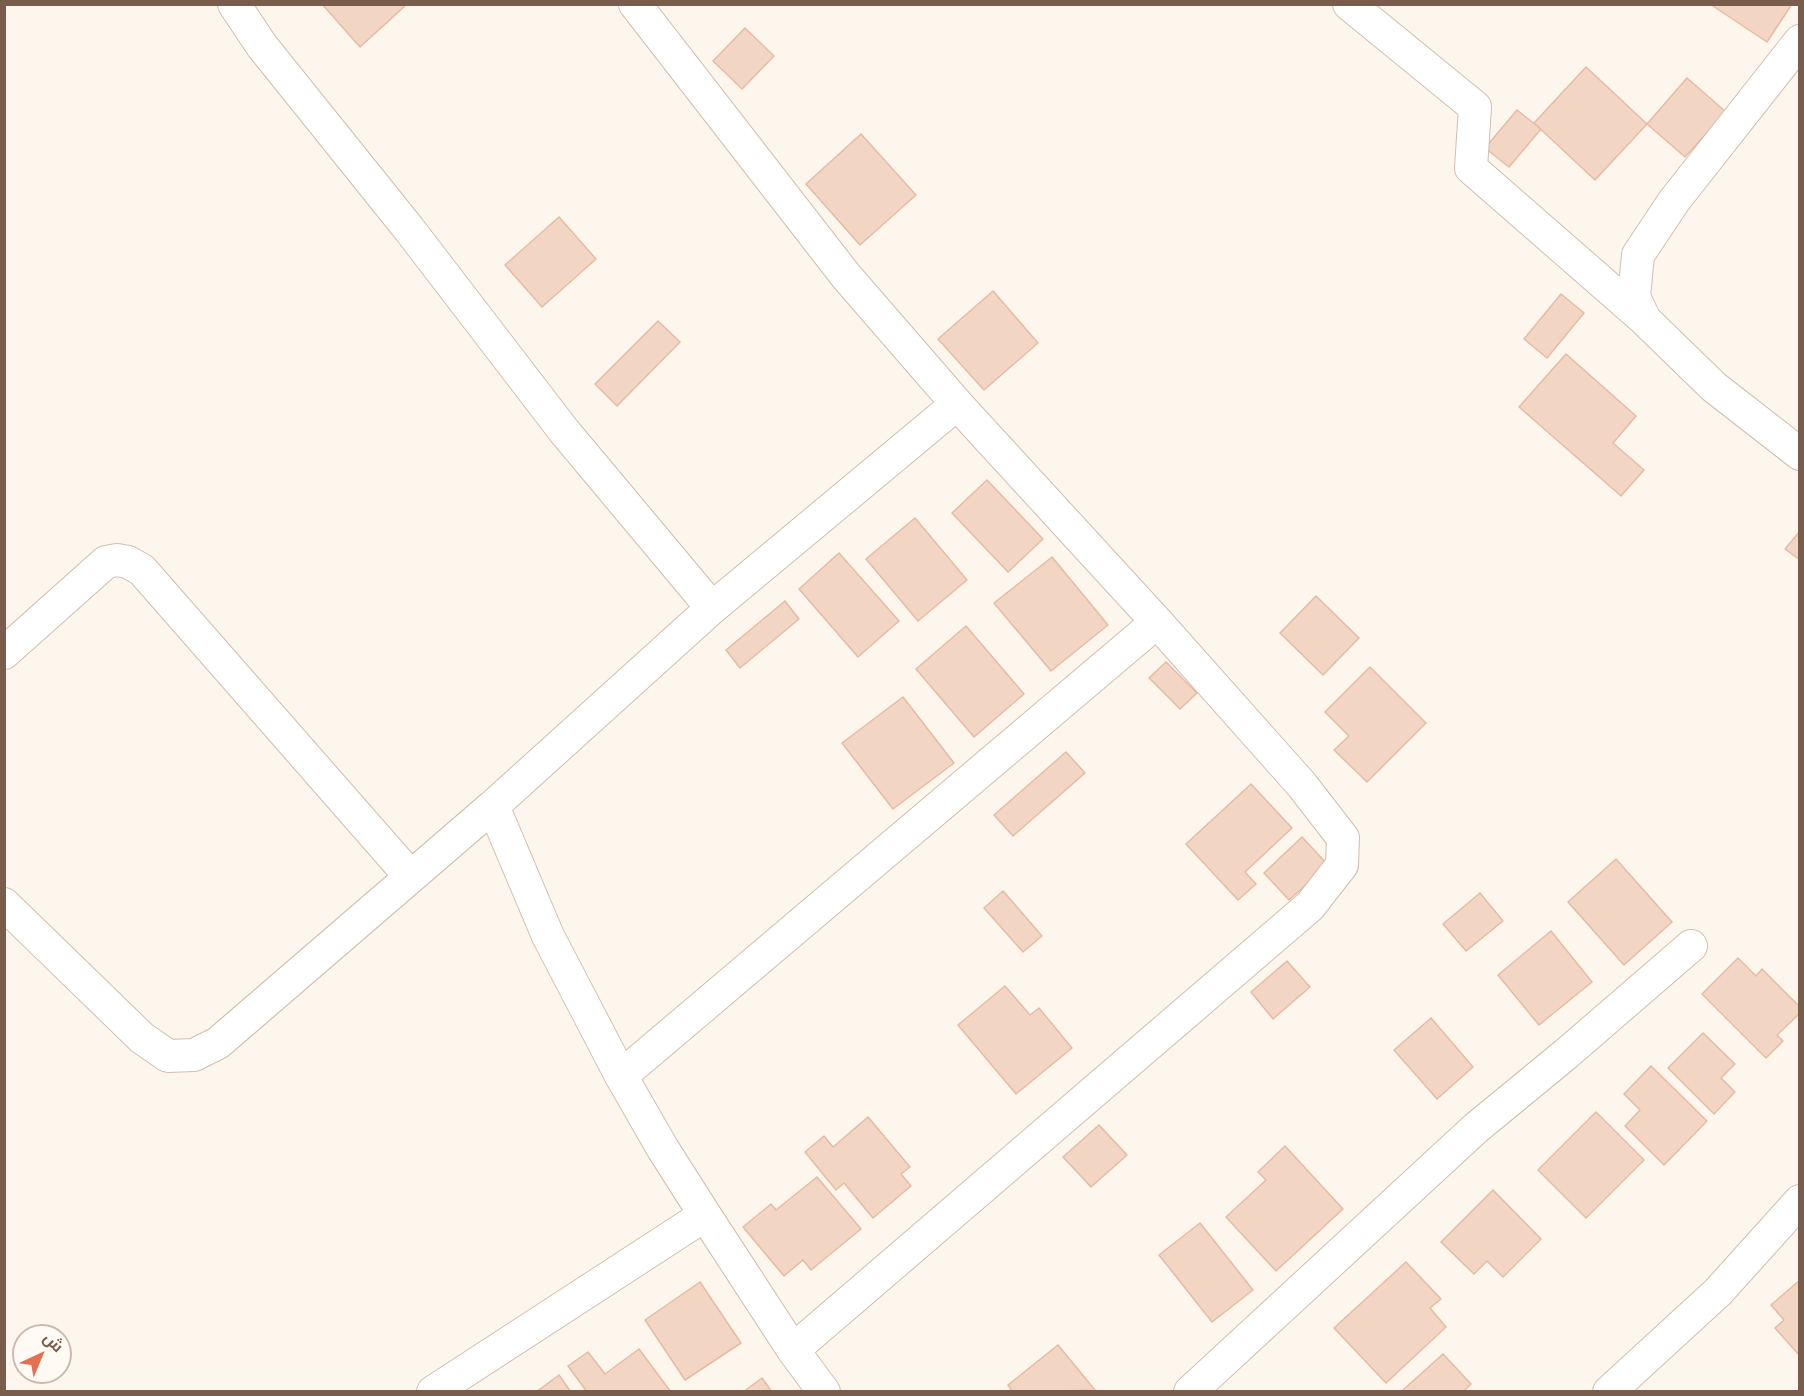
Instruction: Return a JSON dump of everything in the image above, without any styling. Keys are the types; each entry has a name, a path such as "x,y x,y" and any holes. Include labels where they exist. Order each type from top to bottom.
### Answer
{"street":[{"path":"234,4 262,46 409,229 564,431 712,608"},
{"path":"635,4 846,276 957,404 1157,622 1302,785 1343,838 1342,865 1310,906 793,1350"},
{"path":"1349,4 1475,106 1471,168 1644,320 1714,387 1800,454"},
{"path":"1644,320 1634,297 1638,255 1674,201 1800,41"},
{"path":"4,904 142,1038 168,1056 194,1056 218,1042 493,806 712,608 957,404"},
{"path":"4,653 106,562 117,560 128,562 142,570 410,876"},
{"path":"621,1077 1157,622"},
{"path":"493,806 548,936 621,1077 705,1215 793,1350 824,1392"},
{"path":"1190,1392 1476,1128 1558,1061 1691,946"},
{"path":"1609,1392 1718,1292 1800,1201"},
{"path":"433,1392 705,1215"}],"building":[{"path":"322,4 404,4 405,6 360,47"},
{"path":"1710,4 1792,4 1767,42"},
{"path":"745,28 774,56 742,89 713,61"},
{"path":"1586,67 1647,124 1595,180 1534,123"},
{"path":"1687,78 1726,112 1685,157 1647,124"},
{"path":"1517,110 1541,129 1509,167 1485,148"},
{"path":"861,134 916,195 860,245 806,184"},
{"path":"559,217 596,259 542,307 505,265"},
{"path":"993,291 1038,343 984,390 938,339"},
{"path":"1561,294 1584,313 1547,358 1524,339"},
{"path":"658,321 680,342 617,406 595,384"},
{"path":"1566,354 1636,416 1613,443 1644,470 1621,496 1519,407"},
{"path":"987,480 1043,539 1008,572 952,513"},
{"path":"915,518 967,580 918,621 866,559"},
{"path":"1800,531 1800,560 1785,549"},
{"path":"839,553 899,621 858,657 799,589"},
{"path":"1052,557 1108,625 1051,671 994,603"},
{"path":"1316,596 1359,638 1323,675 1280,633"},
{"path":"785,601 799,619 740,668 726,650"},
{"path":"966,626 1024,694 974,737 916,669"},
{"path":"1166,662 1197,693 1180,709 1149,678"},
{"path":"1370,667 1426,723 1367,782 1334,750 1349,736 1325,712"},
{"path":"903,697 954,763 893,809 842,743"},
{"path":"1066,752 1085,773 1013,836 994,815"},
{"path":"1251,784 1292,828 1245,872 1256,884 1238,900 1186,844"},
{"path":"1302,837 1328,865 1289,900 1264,873"},
{"path":"1616,859 1672,922 1624,965 1568,902"},
{"path":"1003,891 1042,936 1023,952 984,908"},
{"path":"1480,893 1503,921 1466,951 1443,924"},
{"path":"1551,931 1592,982 1539,1025 1498,975"},
{"path":"1738,958 1756,976 1762,969 1800,1007 1800,1013 1777,1035 1783,1041 1766,1058 1702,994"},
{"path":"1287,961 1310,987 1273,1019 1251,992"},
{"path":"1005,986 1030,1015 1039,1008 1072,1048 1016,1094 958,1025"},
{"path":"1431,1018 1473,1067 1437,1099 1394,1050"},
{"path":"1703,1033 1735,1064 1721,1078 1735,1092 1714,1114 1668,1068"},
{"path":"1651,1066 1707,1121 1664,1165 1625,1126 1640,1110 1624,1094"},
{"path":"1596,1112 1644,1160 1586,1218 1538,1170"},
{"path":"868,1117 910,1167 901,1174 911,1186 873,1218 844,1183 836,1190 805,1152 824,1136 833,1147"},
{"path":"1099,1125 1127,1155 1091,1187 1063,1157"},
{"path":"1285,1146 1343,1209 1276,1271 1226,1217 1266,1180 1258,1172"},
{"path":"817,1177 861,1229 811,1270 803,1260 784,1276 743,1227 771,1204 776,1210"},
{"path":"1493,1190 1541,1239 1503,1277 1487,1261 1474,1274 1441,1242"},
{"path":"1200,1223 1253,1290 1212,1322 1159,1255"},
{"path":"1406,1262 1441,1299 1430,1308 1446,1327 1386,1383 1334,1328"},
{"path":"1800,1280 1800,1356 1775,1328 1784,1320 1771,1305"},
{"path":"700,1282 741,1343 685,1380 645,1320"},
{"path":"1058,1345 1095,1390 1013,1392 1008,1385"},
{"path":"639,1349 671,1392 587,1392 568,1366 588,1352 605,1374"},
{"path":"1443,1354 1471,1384 1463,1392 1404,1392 1403,1390"},
{"path":"559,1375 571,1392 536,1392"},
{"path":"762,1378 772,1392 743,1392"}]}
